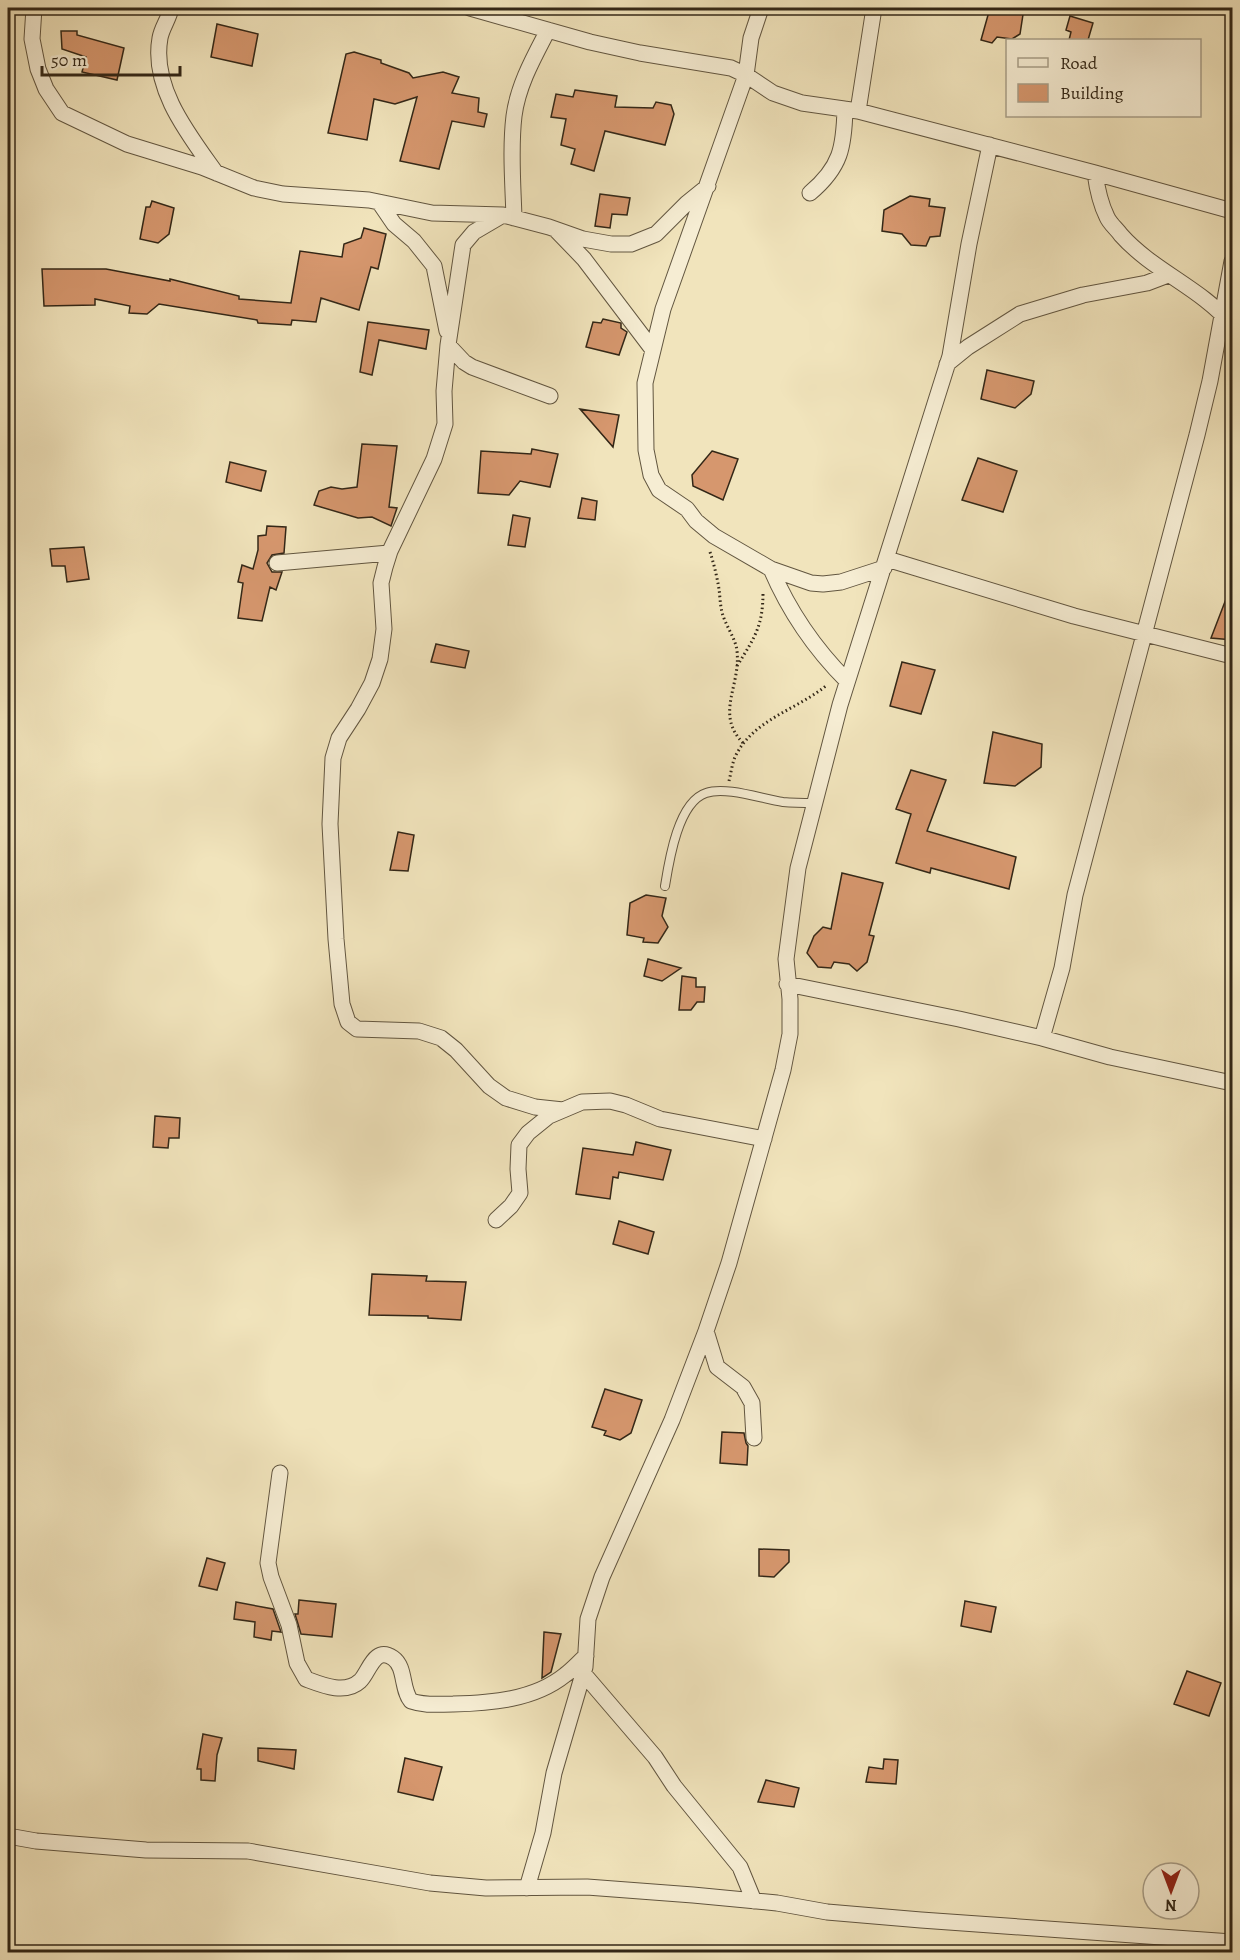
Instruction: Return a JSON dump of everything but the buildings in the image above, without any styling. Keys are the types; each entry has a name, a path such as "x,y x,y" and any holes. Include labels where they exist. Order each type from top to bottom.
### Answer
{"street":[{"path":"34,8 32,39 38,69 46,89 62,113 127,144 254,188 283,194 379,202 432,213 508,216 583,239 611,244 631,244 656,234 708,186"},
{"path":"171,8 160,39 159,54 162,75 171,104 188,134 216,173"},
{"path":"470,8 640,53 715,64 746,75 766,89 802,103 851,110 1233,211"},
{"path":"761,8 751,38 746,75 663,309 645,383 646,450 651,475 659,490 687,509 714,536 772,571 811,584 841,582 886,563 1030,604 1233,656"},
{"path":"810,193 833,170 841,153 874,8"},
{"path":"508,216 514,114 528,69 548,30"},
{"path":"527,1888 543,1833 554,1773 583,1673 588,1619 602,1577 672,1420 706,1331 729,1263 783,1070 790,1034 790,999 786,959 798,868 844,678 886,563 947,364 990,145"},
{"path":"1095,173 1099,197 1108,220 1127,242 1156,267 1222,312 1233,325"},
{"path":"379,202 394,224 414,241 434,266 448,343 464,362 550,396"},
{"path":"508,216 474,232 463,245 448,343 444,391 445,424 434,459 389,553 381,583 384,629 380,659 372,683 339,738 333,758 331,835 336,939 342,1004 348,1022 357,1029 419,1031 441,1038 456,1050 489,1086 506,1098 535,1107 563,1110"},
{"path":"555,229 584,259 653,350"},
{"path":"1042,1038 1062,968 1075,895 1210,381 1233,261"},
{"path":"947,364 968,347 1020,315 1083,295 1147,283 1168,275"},
{"path":"277,563 389,553"},
{"path":"772,571 788,607 844,678"},
{"path":"787,984 948,1016 1110,1057 1233,1083"},
{"path":"496,1220 511,1206 520,1193 519,1145 528,1133 549,1116 582,1102 610,1101 660,1119 764,1139"},
{"path":"706,1331 717,1367 743,1387 752,1402 754,1438"},
{"path":"280,1473 268,1563 289,1625 297,1663 306,1679 328,1687 345,1688 360,1681 370,1663 378,1656 385,1656 395,1659 399,1665 405,1691 411,1701 430,1705 478,1703 516,1698 541,1689 564,1676 586,1656"},
{"path":"583,1673 655,1757 674,1786 740,1867 754,1901"},
{"path":"8,1836 36,1841 146,1850 248,1851 430,1883 486,1888 587,1887 754,1901 827,1912 1233,1942"}],"lane":[{"path":"665,886 669,862 681,822 689,804 706,792 727,792 786,802 815,803"}],"path":[{"path":"702,526 705,543 711,554 721,609 737,650 737,667 729,719 736,736 744,744"},
{"path":"737,667 757,633 762,613 763,584 772,571"},
{"path":"727,792 735,758 749,736 766,722 844,678"}]}
